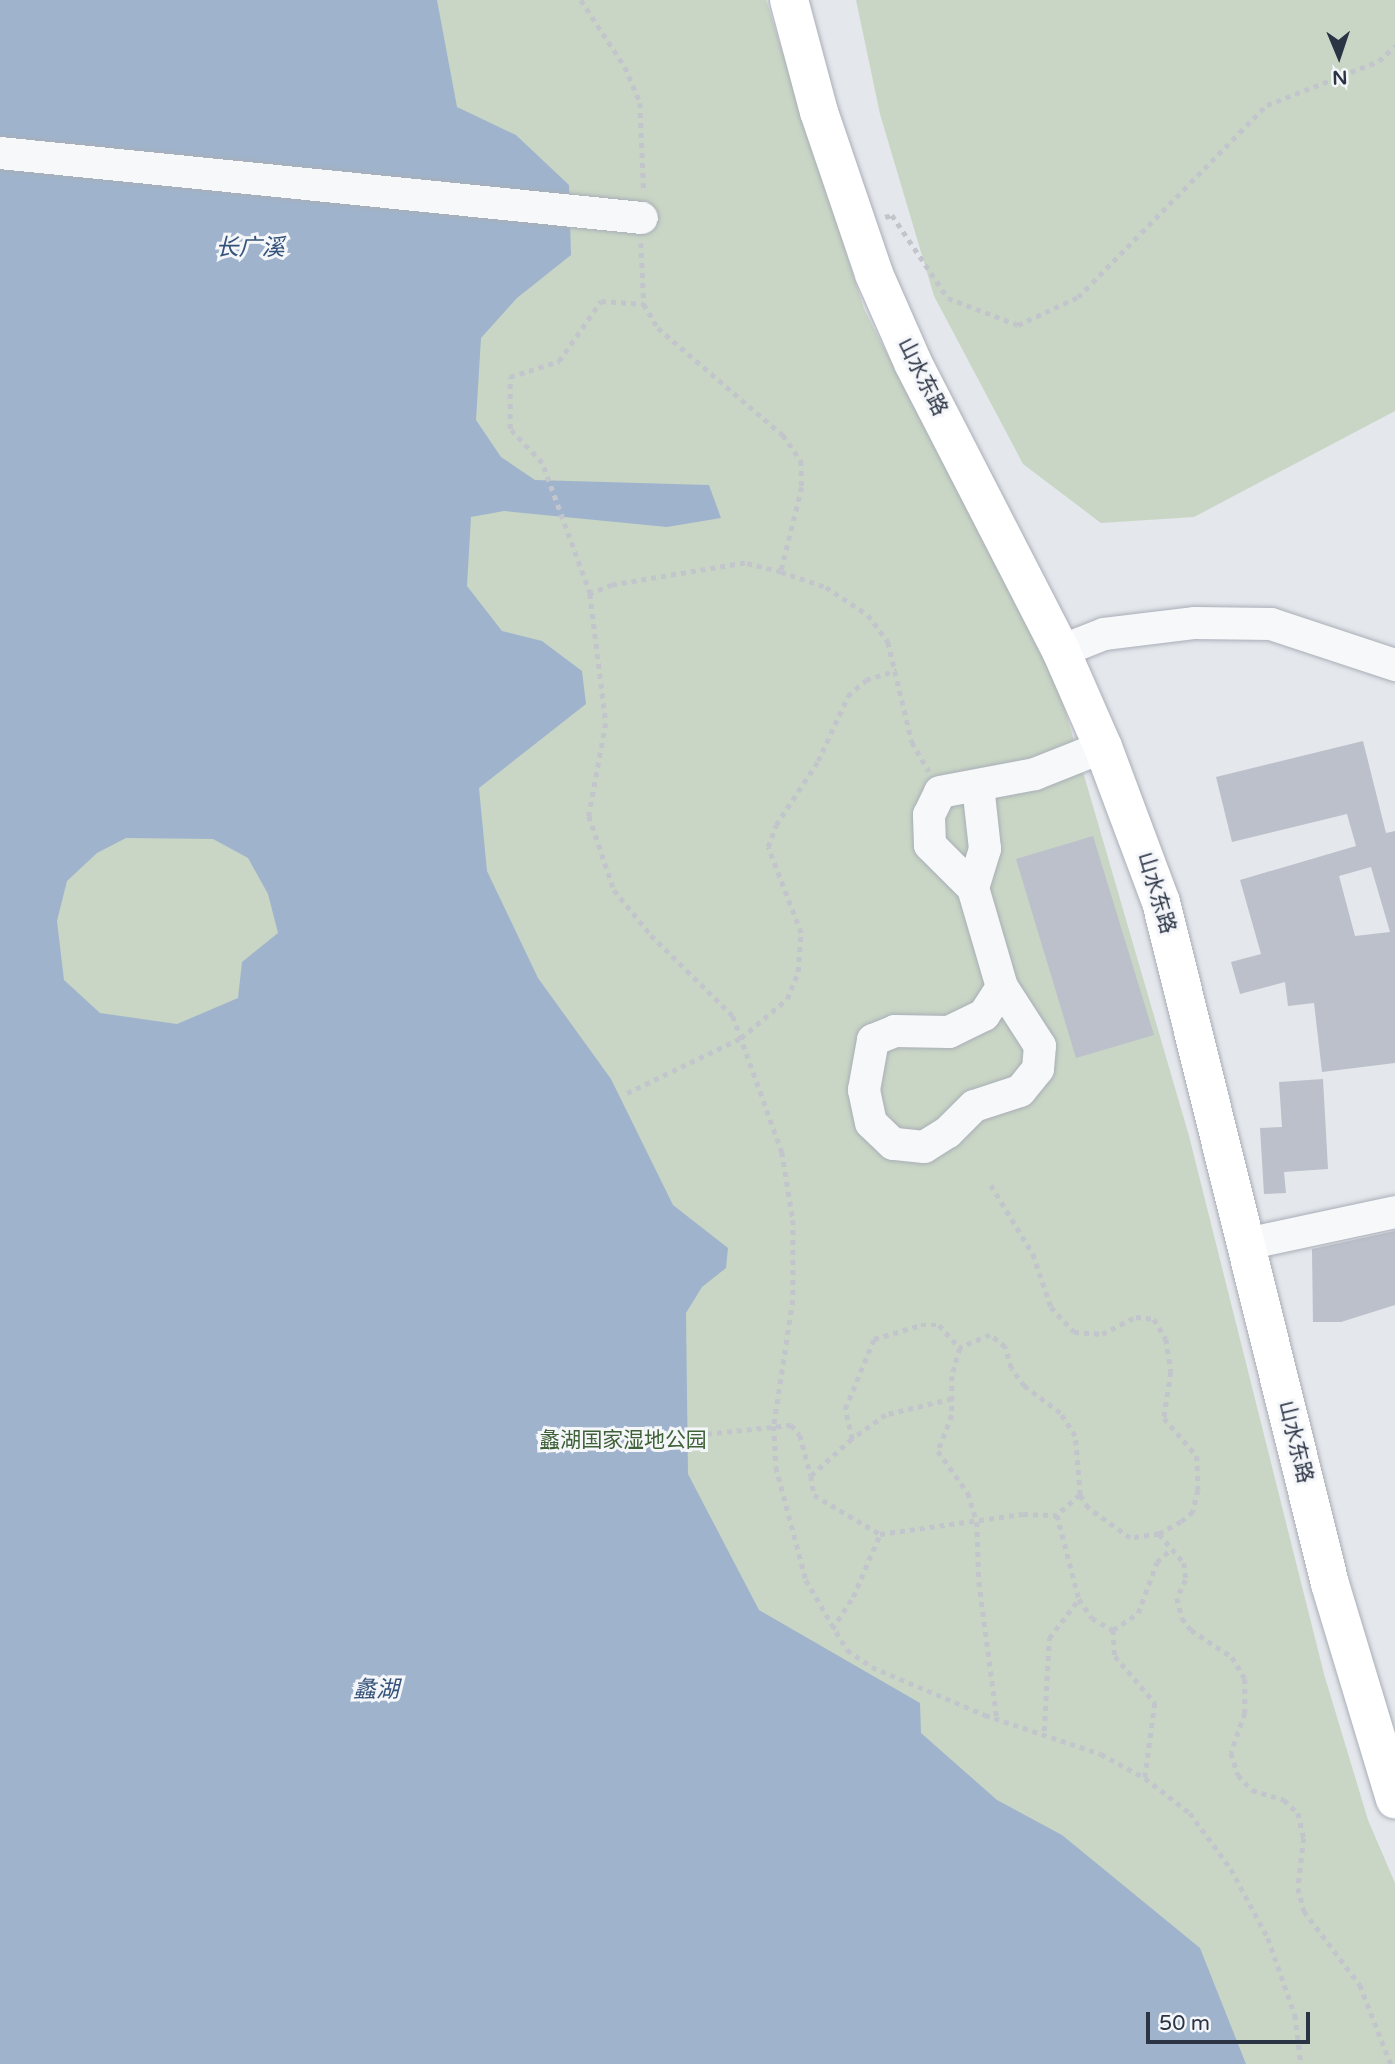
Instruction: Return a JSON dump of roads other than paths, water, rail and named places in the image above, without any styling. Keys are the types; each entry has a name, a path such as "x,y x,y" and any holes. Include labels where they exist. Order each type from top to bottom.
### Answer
{"highway":[{"name":"山水东路","path":"795,9 857,229 913,363 1061,651 1103,747 1161,902 1329,1584 1395,1799"}],"street":[{"path":"0,153 642,218"},
{"path":"1061,651 1104,634 1182,624 1271,624 1395,666"},
{"path":"1002,987 984,1015 948,1032 895,1031 873,1040 864,1090 871,1124 893,1143 924,1147 948,1132 974,1106 1020,1091 1038,1069 1040,1046 1002,987 974,888 930,845 929,815 940,792 1035,774 1103,747"},
{"path":"974,888 985,849 978,786"},
{"path":"1246,1244 1395,1212"}],"water":[{"name":"蠡湖","path":"0,0 437,0 457,107 516,135 569,185 571,255 517,298 481,338 476,420 501,457 535,480 709,485 721,518 667,527 504,511 471,517 467,586 502,631 542,641 582,671 586,704 479,788 487,871 538,978 611,1079 673,1205 728,1248 726,1268 702,1287 686,1313 688,1474 759,1610 920,1703 921,1733 997,1800 1062,1835 1200,1948 1246,2064 0,2064","holes":["126,838 213,839 248,858 268,894 278,933 242,962 238,998 177,1024 100,1013 64,980 57,921 67,881 97,853"]}],"water label":[{"name":"长广溪","path":"250,248"}],"park label":[{"name":"蠡湖国家湿地公园","path":"623,1441"}]}
